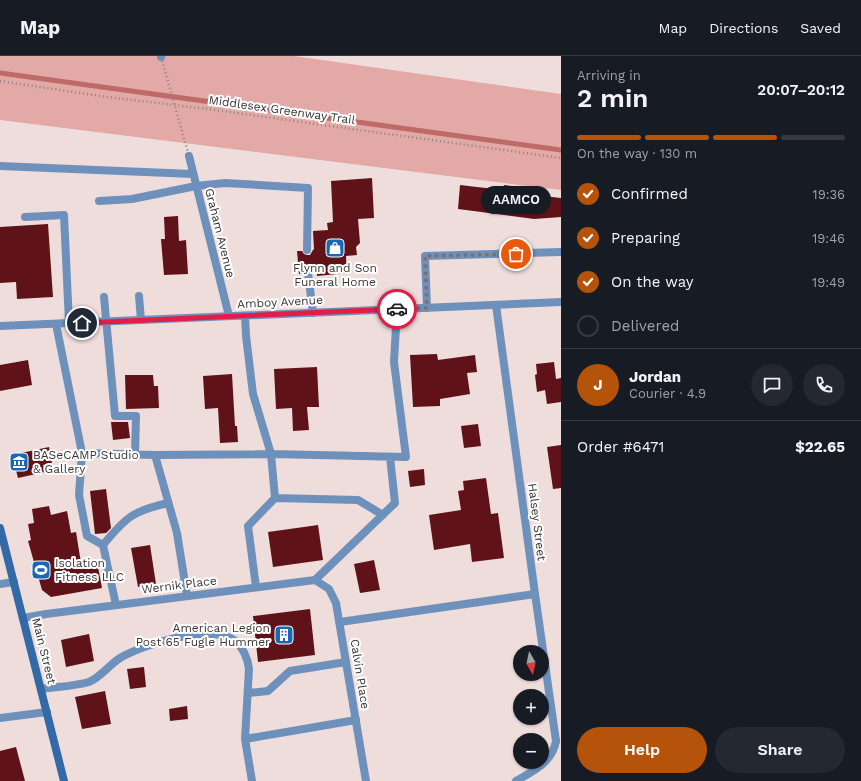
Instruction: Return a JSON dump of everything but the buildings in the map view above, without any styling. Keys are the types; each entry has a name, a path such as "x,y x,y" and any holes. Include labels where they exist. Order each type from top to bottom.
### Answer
{"main road":[{"name":"Main Street","path":"0,528 64,781"}],"street":[{"name":"Graham Avenue","path":"189,156 229,316"},
{"path":"0,166 193,174"},
{"path":"99,202 132,200 196,186 225,183 308,188 307,250"},
{"path":"25,217 64,215 69,323"},
{"path":"427,308 425,256 561,252"},
{"path":"308,273 313,313"},
{"path":"139,296 141,320"},
{"path":"104,297 115,416 136,416 135,454"},
{"name":"Amboy Avenue","path":"0,326 561,302"},
{"name":"Halsey Street","path":"496,305 556,741 555,748 549,759 516,781"},
{"path":"82,454 271,454 406,457 394,362 397,309"},
{"path":"244,316 253,394 271,454 275,498"},
{"path":"56,324 82,454 79,495 87,536 104,545"},
{"path":"155,455 177,533 188,596"},
{"path":"315,580 395,503 390,457"},
{"path":"256,587 248,526 275,498 358,500 383,515"},
{"path":"104,545 122,523 133,514 168,503"},
{"path":"104,545 116,605"},
{"name":"Wernik Place","path":"23,618 315,580"},
{"name":"Calvin Place","path":"315,580 329,589 334,597 340,622 366,781"},
{"path":"0,584 14,582"},
{"path":"340,622 535,594"},
{"path":"41,689 90,681 120,658 148,645 176,638 215,634 234,640 245,654 248,661 249,669 245,739 252,781"},
{"path":"248,693 268,691 290,671 346,662"},
{"path":"0,718 47,712"},
{"path":"245,739 356,720"}],"path":[{"path":"161,57 189,156"},
{"name":"Middlesex Greenway Trail","path":"0,81 107,97 208,109 561,158"}],"shaded area":[{"path":"0,56 294,56 561,94 561,190 0,120"}],"waterway":[{"path":"0,73 561,150"}],"way so far":[{"path":"397,309 427,308 425,256 516,254"}],"place":[{"name":"Flynn and Son Funeral Home","path":"335,248"},
{"name":"AAMCO","path":"516,254"},
{"name":"BASeCAMP Studio & Gallery","path":"19,462"},
{"name":"Isolation Fitness LLC","path":"41,570"},
{"name":"American Legion Post 65 Fugle Hummer","path":"284,635"}],"route":[{"path":"82,323 397,309"}]}
